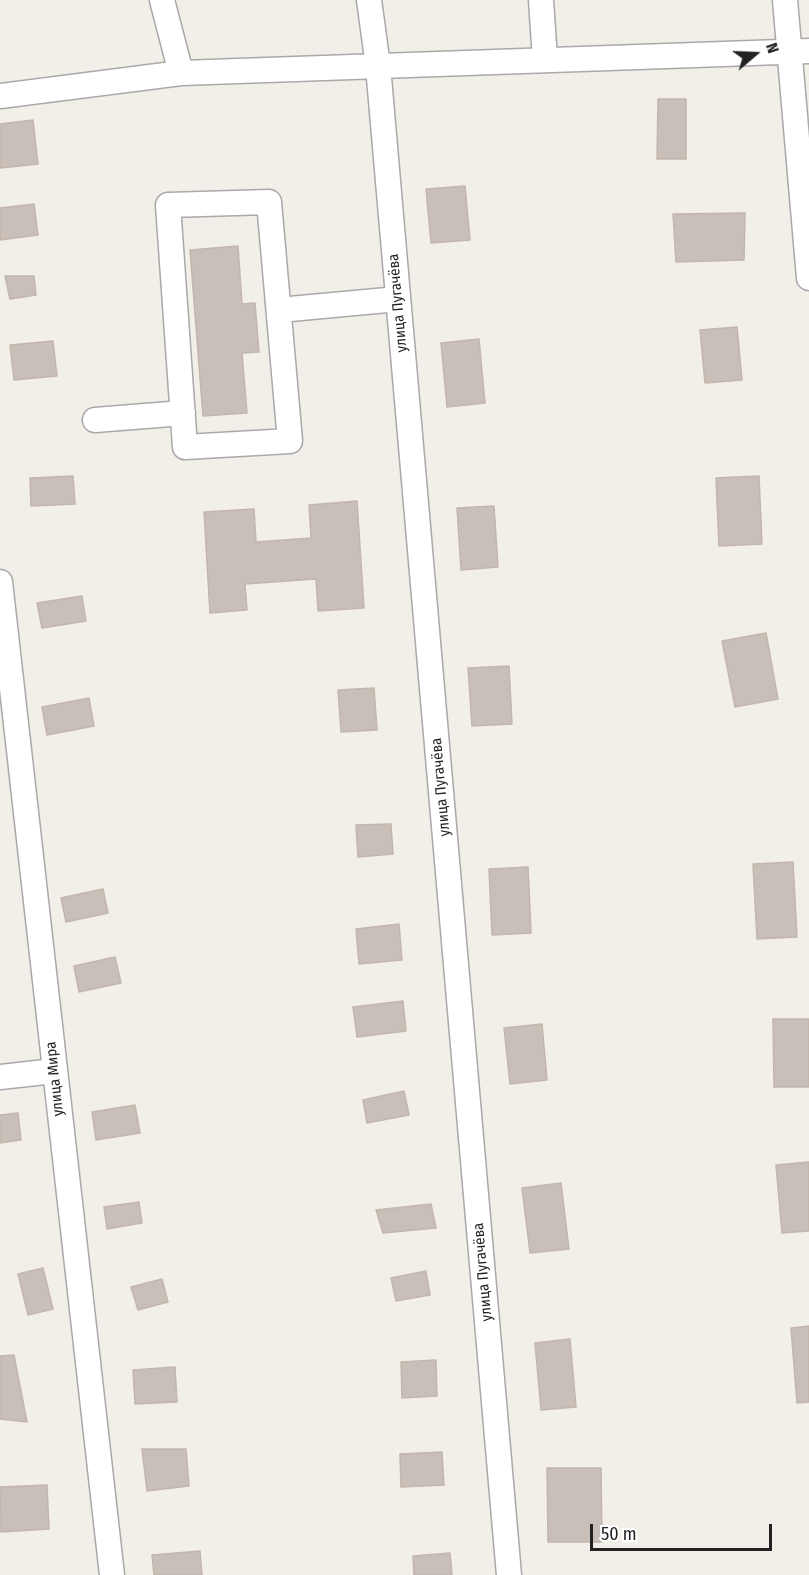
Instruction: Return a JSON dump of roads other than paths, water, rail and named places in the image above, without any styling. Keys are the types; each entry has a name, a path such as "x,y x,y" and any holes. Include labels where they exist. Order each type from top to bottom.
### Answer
{"street":[{"path":"162,0 181,73"},
{"name":"улица Пугачёва","path":"369,0 378,66 509,1575"},
{"path":"541,0 545,60"},
{"path":"785,0 800,51 809,278"},
{"path":"0,96 181,73 800,51"},
{"path":"269,202 279,310 290,441 184,447 168,205 269,202"},
{"path":"279,310 398,300"},
{"path":"95,420 183,413"},
{"name":"улица Мира","path":"0,582 112,1575"},
{"path":"0,1077 54,1071"}]}
